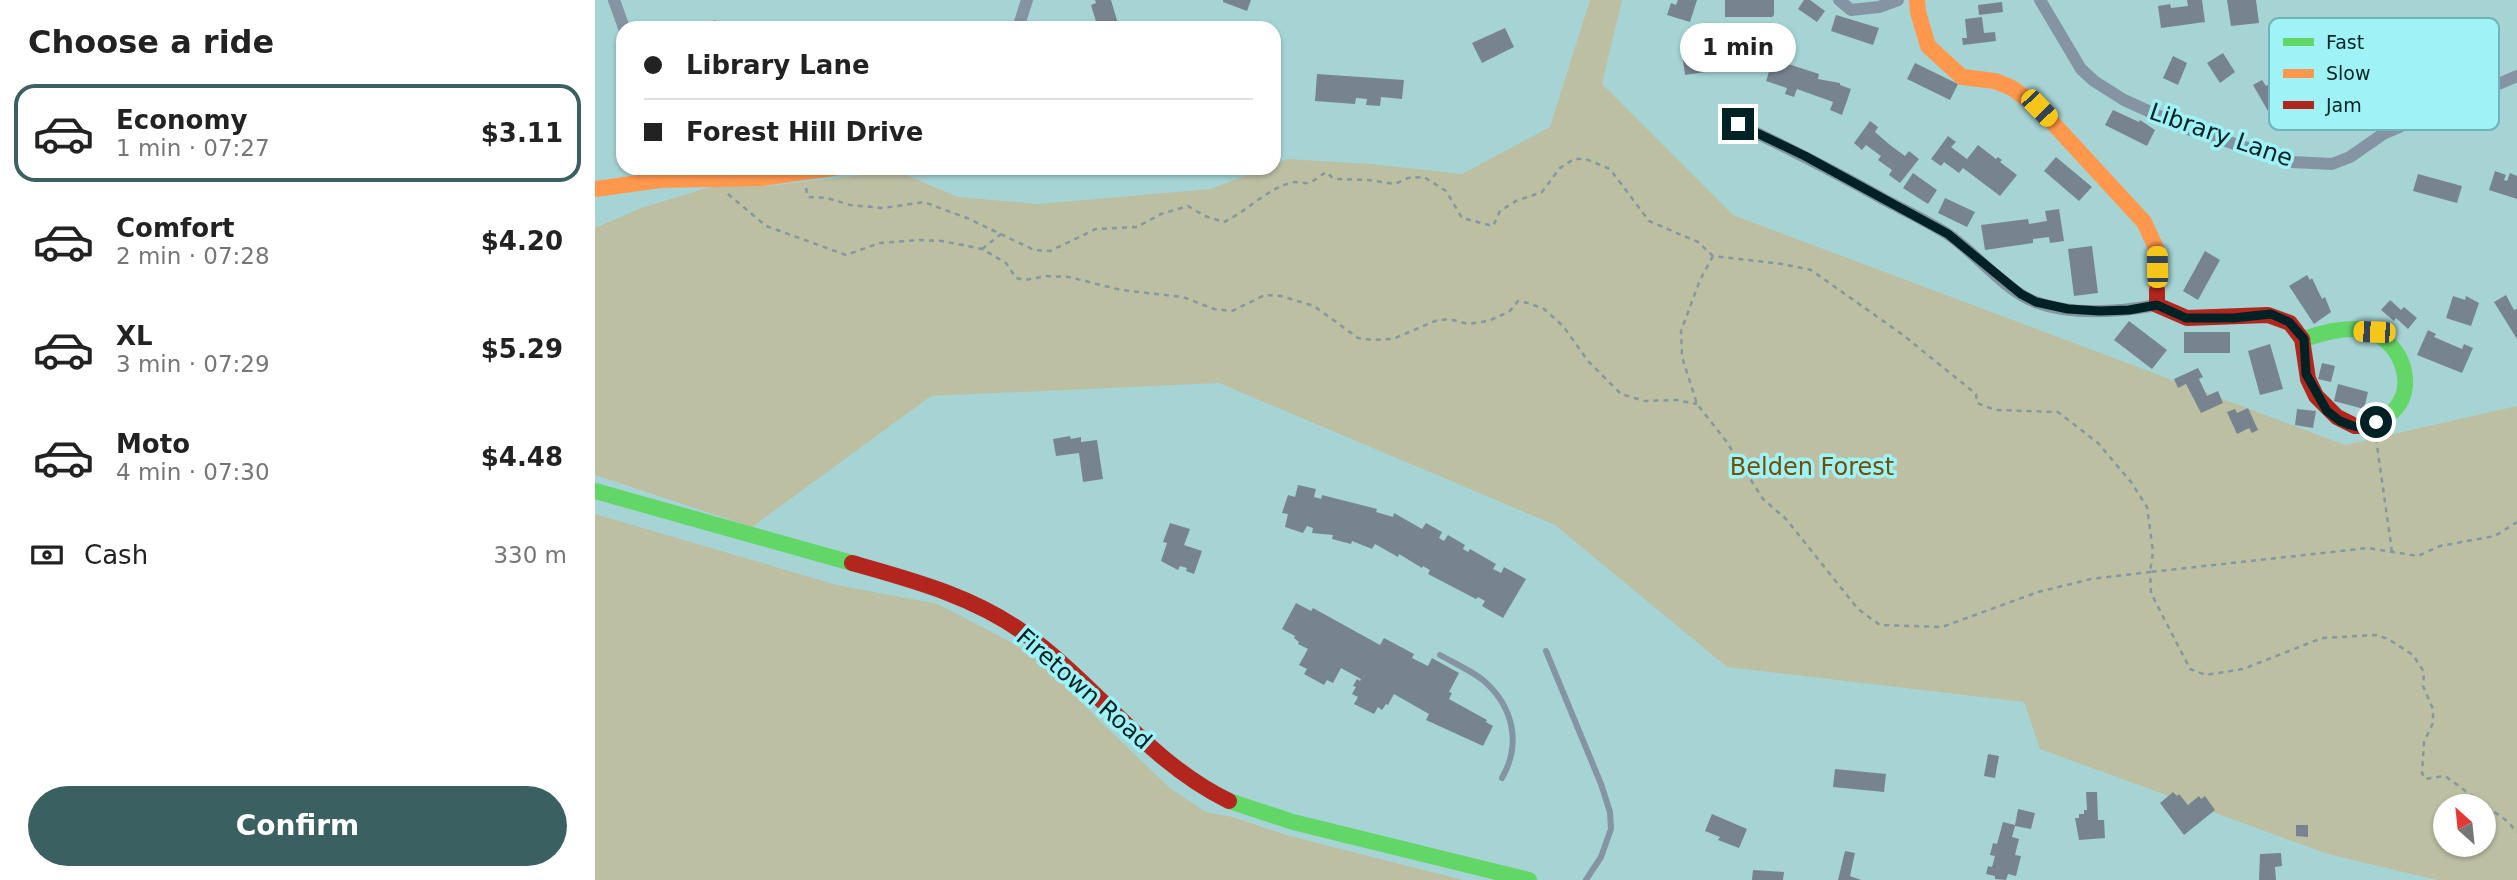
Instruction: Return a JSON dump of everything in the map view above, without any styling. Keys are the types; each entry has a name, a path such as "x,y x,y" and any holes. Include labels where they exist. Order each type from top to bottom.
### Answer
{"street":[{"path":"614,0 622,21"},
{"path":"1020,21 1027,0"},
{"path":"1839,0 1851,10 1879,7 1898,0"},
{"path":"1917,0 1928,46 1962,77 1995,81 2013,89 2039,108 2144,222 2157,248 2157,305"},
{"name":"Library Lane","path":"2040,0 2081,69 2094,81 2124,100 2188,129 2292,162 2332,164 2350,157 2392,130"},
{"name":"Library Lane","path":"2499,84 2517,76"},
{"path":"1738,124 1805,156 1948,234 2021,294 2036,302 2068,309 2100,311 2157,305 2186,318 2233,318 2271,314 2289,322 2304,339 2306,374 2327,411 2340,421 2358,427 2389,417 2398,408 2406,382 2404,363 2392,347 2374,332 2321,333 2304,339"},
{"path":"595,189 655,175"},
{"path":"672,175 722,179 786,175"},
{"name":"Firetown Road","path":"595,491 943,590 993,613 1024,632 1149,746 1199,785 1229,800 1298,823 1529,880"}],"lane":[{"path":"1546,651 1610,812 1611,829 1601,858 1586,880"},
{"path":"1440,655 1482,680 1506,706 1514,739 1509,766 1502,778"}],"path":[{"path":"802,175 808,197 883,208 924,202 1034,250 1050,251 1095,229 1137,227 1161,214 1188,206 1205,216 1224,222 1244,213 1255,201 1269,193 1292,182 1308,183 1326,172 1334,179 1395,184 1408,178 1424,177 1446,191 1462,218 1493,226 1500,211 1516,201 1542,192 1560,168 1574,159 1586,159 1610,169 1649,221 1698,242 1713,256 1811,270 1903,335 1976,394 1977,403 1995,410 2058,412 2098,443 2131,482 2147,507 2153,552 2151,593 2190,669 2206,675 2243,669 2322,638 2377,635 2413,655 2424,672 2423,686 2433,709 2433,723 2424,742 2422,773 2425,779 2445,776 2487,805 2517,832"},
{"path":"722,179 725,191 766,226 846,255 880,243 942,241 982,249 1006,263 1017,278 1025,280 1046,276 1069,277 1121,290 1184,297 1214,309 1233,311 1265,295 1281,296 1314,306 1358,338 1393,340 1435,321 1449,319 1468,324 1487,321 1509,312 1518,302 1528,303 1544,309 1563,326 1588,361 1621,394 1645,401 1676,400 1697,404"},
{"path":"982,249 1001,234"},
{"path":"1713,256 1700,280 1681,331 1682,357 1697,404 1726,441 1763,499 1786,519 1858,609 1880,625 1941,627 2038,592 2091,579 2368,548 2418,556 2440,546 2495,536 2517,522"},
{"path":"2374,423 2392,552"}],"green space":[{"name":"Belden Forest","path":"1590,0 1622,0 1602,84 1733,215 2345,445 2517,406 2517,880 2437,880 2328,854 2040,749 2024,702 1727,667 1555,525 1219,383 931,396 752,527 595,475 595,228 641,208 714,186 769,186 863,175 906,175 958,197 1038,204 1211,189 1247,175 1281,175 1281,162 1287,159 1371,164 1462,174 1550,127"},
{"path":"595,514 837,585 938,604 1018,646 1052,672 1171,789 1206,812 1463,880 595,880"}],"building":[{"path":"1095,0 1111,0 1117,21 1096,21 1091,5 1096,3"},
{"path":"1223,0 1251,0 1247,11"},
{"path":"1678,0 1697,0 1690,22 1667,15 1671,3 1676,5"},
{"path":"1725,0 1774,0 1774,15 1725,17"},
{"path":"1804,0 1810,0 1825,11 1817,22 1798,9"},
{"path":"2187,0 2202,0 2205,22 2161,28 2158,6 2188,6"},
{"path":"2227,0 2256,0 2259,23 2231,26"},
{"path":"2002,2 2003,12 1979,15 1978,5"},
{"path":"1836,15 1879,28 1873,45 1831,31"},
{"path":"1982,17 1984,33 1995,32 1996,41 1963,45 1962,38 1967,38 1965,19"},
{"path":"1505,28 1514,47 1482,63 1472,43"},
{"path":"1731,46 1734,68 1685,75 1682,53"},
{"path":"2223,53 2235,72 2220,83 2207,63"},
{"path":"2173,56 2187,63 2178,85 2163,78"},
{"path":"1773,59 1819,74 1818,79 1840,83 1851,89 1842,115 1830,110 1833,102 1797,89 1794,97 1785,94 1787,88 1766,81"},
{"path":"1915,63 1958,84 1950,100 1907,79"},
{"path":"1317,74 1404,80 1402,99 1381,97 1380,106 1366,105 1367,99 1356,98 1355,104 1315,101"},
{"path":"2262,80 2266,86 2269,84 2268,111 2253,85"},
{"path":"2113,110 2139,122 2140,120 2155,130 2147,146 2105,125"},
{"path":"1870,121 1878,127 1875,132 1890,145 1905,156 1909,151 1919,159 1900,183 1889,175 1892,170 1878,160 1881,156 1866,145 1862,150 1854,143"},
{"path":"1948,136 1956,142 1951,147 1967,159 1978,145 1996,159 1998,157 2002,160 2000,162 2017,175 2000,196 1963,168 1959,173 1944,162 1941,166 1931,159"},
{"path":"2056,157 2092,187 2079,201 2044,171"},
{"path":"2495,171 2506,175 2504,180 2507,181 2510,173 2517,176 2517,199 2489,190"},
{"path":"1913,173 1937,190 1928,204 1903,188"},
{"path":"2418,174 2462,186 2457,203 2413,191"},
{"path":"1945,198 1975,212 1967,227 1938,213"},
{"path":"2059,209 2064,241 2050,243 2049,237 2033,239 2033,243 1985,250 1981,225 2028,219 2029,224 2047,221 2045,211"},
{"path":"2092,246 2098,293 2074,296 2068,249"},
{"path":"2205,251 2220,260 2198,300 2183,291"},
{"path":"2307,275 2310,280 2312,278 2322,299 2325,297 2331,312 2314,324 2289,286"},
{"path":"2506,295 2514,310 2517,309 2517,339 2494,302"},
{"path":"2453,296 2465,300 2466,296 2479,303 2471,326 2446,318"},
{"path":"2390,300 2401,310 2404,307 2417,318 2408,329 2381,310"},
{"path":"2129,321 2167,350 2152,369 2114,340"},
{"path":"2428,330 2436,334 2434,337 2462,349 2464,344 2473,348 2462,373 2417,355"},
{"path":"2184,332 2230,332 2230,353 2184,353"},
{"path":"2270,344 2283,389 2260,395 2248,351"},
{"path":"2322,363 2335,366 2331,382 2318,379"},
{"path":"2198,368 2203,377 2199,379 2207,396 2218,391 2223,403 2201,413 2186,384 2178,388 2174,379"},
{"path":"2338,384 2368,392 2364,409 2334,401"},
{"path":"2248,408 2258,430 2252,433 2249,428 2237,434 2227,412 2235,409 2237,413"},
{"path":"2297,409 2316,411 2313,428 2295,425"},
{"path":"1070,436 1071,439 1081,437 1081,442 1097,440 1103,479 1083,482 1079,453 1056,456 1053,439"},
{"path":"1298,485 1316,489 1314,497 1321,499 1322,495 1377,509 1376,512 1393,517 1394,513 1422,529 1426,523 1442,532 1439,538 1444,541 1448,535 1465,545 1463,549 1468,552 1470,549 1496,564 1493,569 1501,573 1504,567 1526,579 1503,618 1482,606 1485,601 1428,574 1430,570 1399,554 1398,557 1375,544 1372,549 1352,541 1351,544 1332,539 1333,535 1312,533 1313,528 1307,526 1303,533 1285,527 1288,514 1282,513 1288,495 1295,497"},
{"path":"1170,523 1190,529 1184,545 1202,551 1194,574 1186,571 1187,568 1180,566 1178,570 1161,561 1167,543 1163,542"},
{"path":"1296,603 1311,611 1313,608 1380,645 1384,638 1414,654 1412,658 1428,666 1432,658 1459,673 1449,692 1452,693 1449,699 1493,726 1483,746 1426,720 1429,714 1394,694 1388,705 1382,710 1378,707 1374,714 1354,704 1358,697 1352,694 1356,687 1353,686 1357,679 1361,679 1341,668 1333,683 1327,680 1324,685 1304,674 1307,669 1299,665 1308,649 1298,644 1295,636 1282,629"},
{"path":"1988,754 1999,756 1995,778 1984,776"},
{"path":"1835,769 1886,774 1884,792 1833,787"},
{"path":"2086,792 2097,792 2098,820 2104,820 2105,838 2079,840 2075,818 2079,818 2079,814 2084,814 2084,810 2087,810"},
{"path":"2173,792 2177,796 2179,794 2188,805 2199,796 2201,799 2205,796 2215,810 2184,835 2160,803"},
{"path":"2018,809 2035,813 2031,829 2015,826 2012,837 2019,839 2015,855 2021,856 2016,876 2008,874 2006,880 1995,879 1995,876 1986,874 1988,866 1992,867 1995,856 1990,855 1993,843 1997,844 2003,822 2015,825"},
{"path":"1712,814 1747,829 1739,848 1718,840 1720,837 1705,831"},
{"path":"2296,825 2308,825 2308,837 2296,836"},
{"path":"1845,851 1855,853 1850,876 1861,880 1838,880"},
{"path":"2281,853 2282,866 2275,867 2276,880 2259,880 2260,854"},
{"path":"1753,870 1784,872 1783,880 1752,880"}],"traffic: fast":[{"path":"2304,339 2339,330 2357,329 2374,333 2392,346 2403,366 2405,388 2402,398 2389,414 2363,426"},
{"path":"595,491 852,563"},
{"path":"1229,801 1293,822 1529,880"}],"traffic: slow":[{"path":"1917,0 1928,46 1962,77 1995,81 2012,88 2039,108 2144,222 2156,248 2157,291"},
{"path":"595,189 660,180 761,178 783,175"}],"traffic: jam":[{"path":"2157,291 2157,305 2187,318 2268,315 2290,323 2302,339 2308,379 2316,396 2337,417 2355,426 2363,426"},
{"path":"852,563 941,590 1004,620 1050,653 1173,765 1200,785 1229,801"}],"route":[{"path":"1738,124 1805,156 1948,234 2021,294 2036,302 2068,309 2100,311 2157,305 2186,318 2233,318 2271,314 2289,322 2304,339 2306,374 2327,411 2340,421 2358,427 2376,422"}]}
